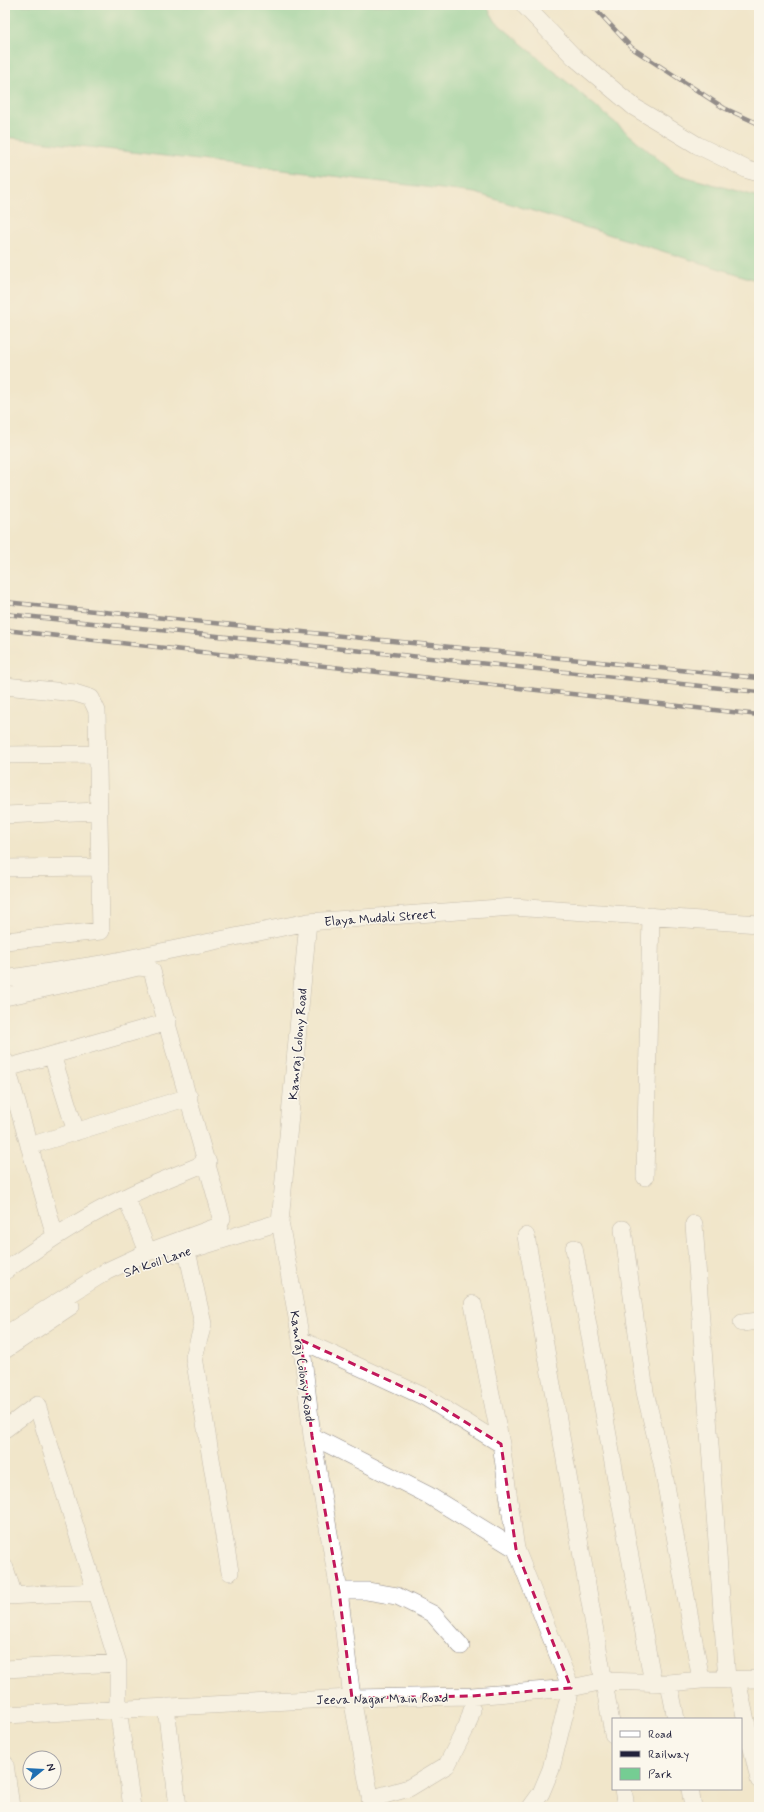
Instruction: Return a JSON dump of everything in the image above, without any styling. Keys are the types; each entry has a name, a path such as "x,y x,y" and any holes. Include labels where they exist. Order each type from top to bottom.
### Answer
{"street":[{"path":"524,5 574,57 634,107 697,145 748,170 759,173"},
{"path":"5,686 75,693 91,698 97,711 101,931 5,941"},
{"path":"5,755 98,754"},
{"path":"5,815 99,811"},
{"path":"5,868 100,867"},
{"name":"Elaya Mudali Street","path":"5,979 102,964 308,922 513,907 759,924"},
{"path":"645,1177 651,916"},
{"name":"Kamraj Colony Road","path":"308,922 280,1222 301,1340 312,1436 339,1591 352,1698 371,1803"},
{"path":"5,997 145,966 152,971 208,1162 222,1218 222,1222 219,1226 148,1252 107,1272 5,1335"},
{"path":"55,1236 6,1064 52,1055 168,1022"},
{"path":"52,1055 76,1132"},
{"path":"29,1146 189,1097"},
{"path":"5,1271 55,1236 126,1197 208,1162"},
{"path":"126,1197 148,1252"},
{"name":"SA Koil Lane","path":"5,1350 122,1272 280,1222"},
{"path":"694,1224 732,1680 759,1780"},
{"path":"623,1229 645,1392 662,1462 701,1680"},
{"path":"526,1236 612,1728"},
{"path":"574,1248 661,1683 676,1718"},
{"path":"187,1251 203,1324 194,1357 230,1572"},
{"path":"473,1304 501,1444 516,1549 571,1688 551,1769 541,1793 531,1807"},
{"path":"742,1323 759,1321"},
{"path":"301,1340 425,1397 501,1444"},
{"path":"5,1429 37,1405 118,1663 118,1710 132,1807"},
{"path":"312,1436 428,1495 516,1549"},
{"path":"5,1568 10,1596 96,1592"},
{"path":"339,1591 367,1591 397,1596 433,1614 462,1646"},
{"path":"5,1669 118,1663"},
{"name":"Jeeva Nagar Main Road","path":"5,1715 352,1698 472,1696 571,1688 604,1681 661,1683 701,1680 759,1679"},
{"path":"166,1707 178,1807"},
{"path":"371,1803 408,1788 447,1765 467,1726 472,1710"},
{"path":"5,1764 11,1807"},
{"path":"623,1790 626,1807"},
{"path":"690,1790 693,1807"}],"highlighted area":[{"path":"301,1340 425,1397 501,1444 516,1549 571,1688 472,1696 352,1698 339,1591 312,1436"}],"green space":[{"path":"5,5 486,5 496,22 676,174 759,197 759,281 475,193 5,137"}],"railway":[{"path":"592,5 632,48 724,108 759,124"},
{"path":"5,602 759,678"},
{"path":"5,614 759,692"},
{"path":"5,630 759,715"}]}
